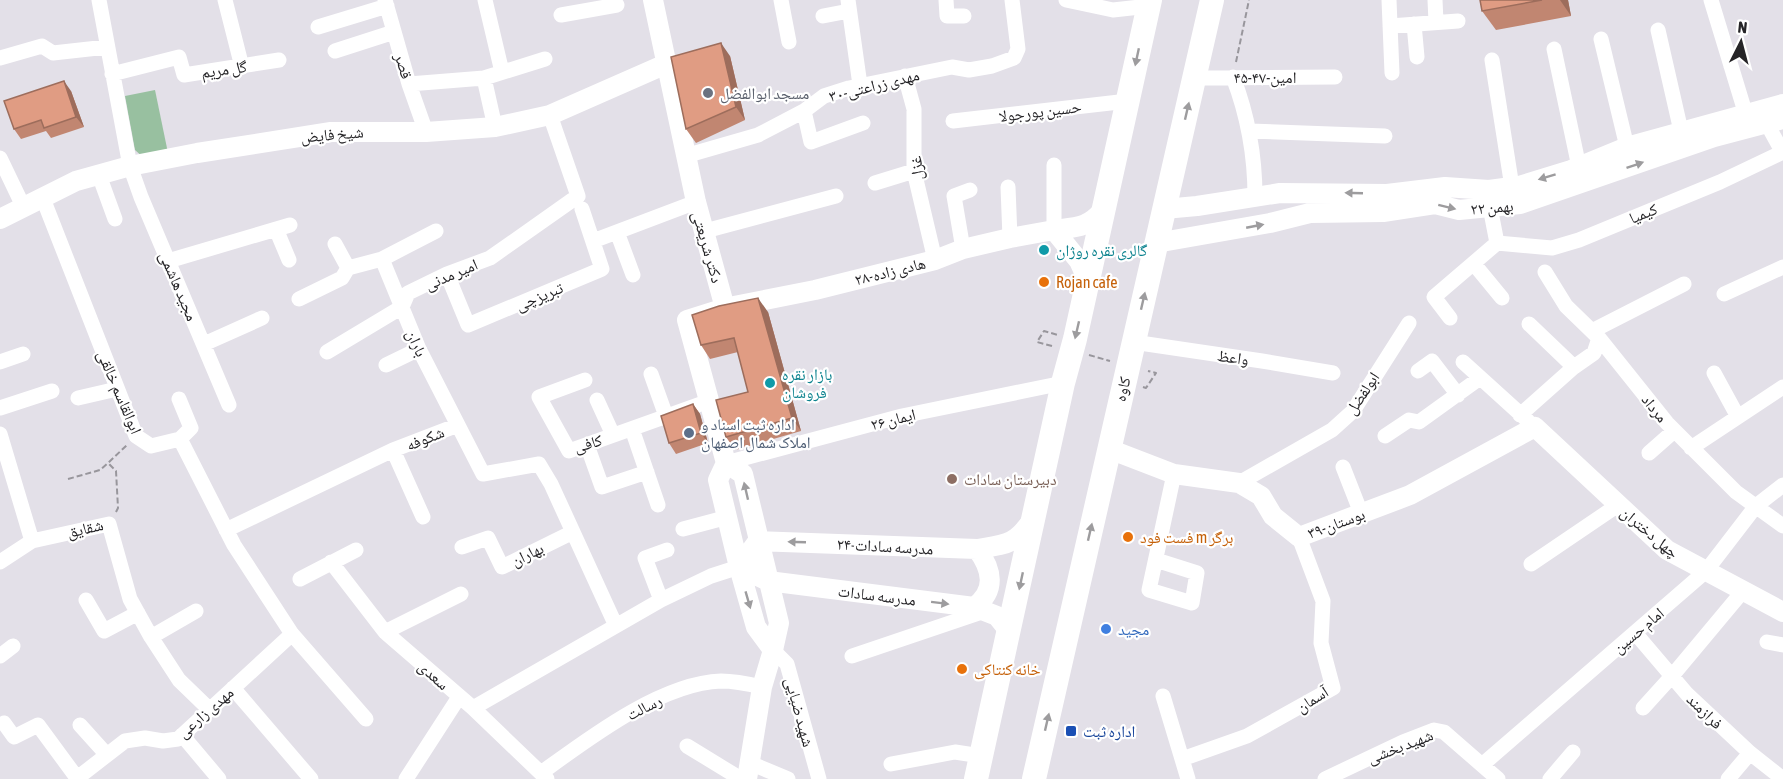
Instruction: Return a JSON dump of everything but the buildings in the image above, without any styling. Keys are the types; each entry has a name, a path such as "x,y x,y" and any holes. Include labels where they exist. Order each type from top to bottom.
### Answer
{"main road":[{"name":"کاوه","path":"1034,779 1212,0"},
{"path":"979,767 1149,3"}],"street":[{"name":"مجید هاشمی","path":"99,0 130,166 230,405"},
{"path":"225,0 242,67"},
{"path":"485,0 502,72"},
{"name":"دکتر شریعتی","path":"653,0 671,63 685,156 725,308"},
{"path":"782,0 789,42"},
{"path":"946,0 947,16 964,16"},
{"name":"۳۰-مهدی زراعتی","path":"685,156 758,135 804,111 824,96 860,85 952,67 969,70 992,66 1014,58 1018,49 1012,0"},
{"path":"1066,0 1113,10 1149,3"},
{"path":"1389,0 1392,73"},
{"path":"1435,0 1436,22"},
{"path":"1711,0 1746,116"},
{"path":"318,27 386,3"},
{"name":"قصر","path":"386,3 426,132"},
{"path":"561,15 599,4 616,4"},
{"path":"823,16 848,6 860,85"},
{"path":"1390,26 1458,21"},
{"path":"1414,24 1417,57"},
{"path":"1658,30 1681,131"},
{"path":"335,51 394,32"},
{"path":"1601,39 1627,147"},
{"path":"0,58 42,46 53,53 107,47"},
{"path":"1554,49 1579,167"},
{"name":"گل مریم","path":"112,74 179,57 184,75 279,60"},
{"path":"410,84 484,78 545,59"},
{"path":"1492,60 1512,187"},
{"name":"شیخ فایض","path":"0,219 76,181 130,166 331,132 426,132 495,127 550,115 671,63"},
{"name":"غزل","path":"904,76 914,109 914,171 935,260"},
{"path":"1233,77 1250,131 1255,162 1255,197"},
{"name":"۴۵-۴۷-امین","path":"1194,78 1335,77"},
{"path":"484,78 495,127"},
{"name":"حسین پورجولا","path":"953,121 1128,101"},
{"name":"۲۲ بهمن","path":"1164,209 1280,193 1386,194 1445,187 1489,189 1512,187 1579,167 1627,147 1783,104"},
{"path":"804,111 811,142 863,123"},
{"name":"تبریزچی","path":"447,274 468,325 602,269 550,115"},
{"path":"1775,121 1783,153"},
{"name":"۲۲ بهمن","path":"1156,243 1270,223 1310,213 1383,212 1435,204 1459,210 1520,204 1714,137 1775,121"},
{"path":"1250,131 1385,136"},
{"name":"کیمیا","path":"1497,243 1552,248 1579,240 1720,182 1783,153"},
{"path":"0,158 23,206"},
{"path":"1054,165 1054,230 1079,261 1088,280"},
{"path":"875,183 914,171"},
{"path":"99,175 115,219"},
{"path":"1008,187 1010,238"},
{"path":"963,249 954,196 970,190"},
{"name":"ابوالقاسم خالقی","path":"42,196 136,436 151,446 180,439"},
{"path":"705,231 837,196"},
{"path":"593,241 696,202"},
{"name":"امیر مدنی","path":"327,352 402,307 408,293 447,274 490,258 580,203"},
{"path":"1210,204 1204,211 1202,219 1212,234"},
{"path":"1450,318 1434,297 1497,243 1490,207"},
{"name":"۲۸-هادی زاده","path":"725,308 815,290 935,260 963,249 1010,238 1084,226 1095,220 1103,210"},
{"path":"168,261 283,227 289,260"},
{"path":"299,299 342,278 348,268 382,259 436,231"},
{"path":"617,232 633,275"},
{"path":"335,244 348,268"},
{"name":"باران","path":"382,259 419,349 458,424"},
{"path":"1474,264 1502,298"},
{"path":"1724,294 1783,267"},
{"name":"مرداد","path":"1545,272 1566,306 1595,335 1674,431 1736,492 1783,526"},
{"path":"1463,362 1528,421 1574,367 1594,354 1595,335 1684,284"},
{"path":"725,308 687,320 726,463 742,474 779,623 774,650 762,687 746,774"},
{"path":"204,344 262,318"},
{"name":"ابولفضل","path":"1239,483 1332,430 1353,411 1409,323"},
{"path":"1529,324 1574,367"},
{"name":"واعظ","path":"1133,342 1333,373"},
{"path":"386,365 419,349"},
{"path":"0,362 23,354"},
{"path":"1418,371 1432,361 1458,395"},
{"path":"1714,373 1738,417"},
{"path":"651,374 666,416"},
{"path":"1385,436 1409,420 1419,422 1480,378"},
{"name":"کافی","path":"585,380 539,397 569,452 709,401"},
{"name":"۲۶ ایمان","path":"726,463 902,416 1063,382"},
{"path":"1691,448 1783,387"},
{"path":"78,398 117,389"},
{"path":"0,408 52,391"},
{"path":"179,399 191,428 180,439 234,545 292,634 366,719"},
{"path":"597,400 613,435"},
{"name":"۳۹-بوستان","path":"1109,449 1174,474 1239,483 1261,496 1273,516 1299,537 1410,495 1528,421"},
{"name":"چهل دختران","path":"1528,421 1667,550 1783,612"},
{"name":"شکوفه","path":"226,530 393,450 458,424 483,474 539,464 551,484 616,626"},
{"path":"632,429 658,505"},
{"path":"1649,453 1674,431"},
{"path":"0,434 32,541"},
{"path":"587,445 602,487 646,472"},
{"path":"393,450 423,517"},
{"path":"726,463 718,480 739,567 756,627 774,650"},
{"path":"1343,467 1361,513"},
{"path":"1156,560 1197,573 1192,603 1149,590 1174,474"},
{"name":"امام حسین","path":"1482,765 1706,572 1755,506 1783,485"},
{"path":"1531,564 1618,505"},
{"path":"683,529 728,516"},
{"name":"۲۴-مدرسه سادات","path":"758,541 977,549 1013,542 1033,519"},
{"path":"109,524 130,599 179,680 210,710"},
{"name":"شقایق","path":"0,562 32,541 109,524"},
{"name":"بهاران","path":"462,547 488,538 502,567 573,532"},
{"name":"آسمان","path":"1182,759 1247,736 1333,688 1321,643 1323,601 1299,537"},
{"path":"473,708 661,600 711,576 739,567 758,541"},
{"path":"977,549 987,563 990,572 988,589 979,609"},
{"path":"300,579 356,550"},
{"path":"661,600 645,558 667,550"},
{"name":"سعدی","path":"331,562 385,632 473,708 544,776"},
{"name":"مدرسه سادات","path":"739,567 768,581 979,609"},
{"path":"1642,708 1743,591"},
{"path":"385,632 461,594"},
{"path":"86,600 104,631 138,613"},
{"path":"852,656 979,609 997,616 1010,631"},
{"path":"152,637 195,611"},
{"name":"مهدی زارعی","path":"76,778 125,741 145,738 163,741 178,739 292,634"},
{"name":"فرازمند","path":"1636,634 1687,694 1750,753 1783,779"},
{"path":"1767,642 1783,645"},
{"path":"0,656 13,646"},
{"name":"شهید ضیایی","path":"774,650 787,664 819,779"},
{"name":"رسالت","path":"544,776 598,732 655,700 696,684 721,681 762,687"},
{"path":"233,688 311,779"},
{"path":"1163,696 1188,779"},
{"path":"406,779 459,697"},
{"path":"4,723 14,737 38,725 76,778"},
{"path":"80,725 107,755"},
{"name":"شهید بخشی","path":"1324,779 1434,730 1444,732 1498,779"},
{"path":"182,735 219,779"},
{"path":"687,746 746,774 788,779"},
{"path":"891,764 954,752 979,767"},
{"path":"1550,779 1573,752"},
{"path":"1728,779 1750,753"}],"path":[{"path":"1233,77 1249,0"},
{"path":"1044,331 1037,342 1058,347"},
{"path":"1080,353 1112,361"},
{"path":"1145,370 1156,373 1146,388"},
{"path":"68,479 100,470 136,436"},
{"name":"شقایق","path":"108,463 116,471 118,508 109,524"}],"green space":[{"path":"155,90 168,153 144,158 135,150 125,96"}],"place":[{"name":"مسجد ابوالفضل","path":"708,93"},
{"name":"گالری نقره روژان","path":"1044,250"},
{"name":"Rojan cafe","path":"1044,282"},
{"name":"بازار نقره فروشان","path":"770,383"},
{"name":"اداره ثبت اسناد و املاک شمال اصفهان","path":"689,433"},
{"name":"دبیرستان سادات","path":"952,479"},
{"name":"فست فود m برگر","path":"1128,537"},
{"name":"مجید","path":"1106,629"},
{"name":"خانه کنتاکی","path":"962,669"},
{"name":"اداره ثبت","path":"1071,731"}]}
